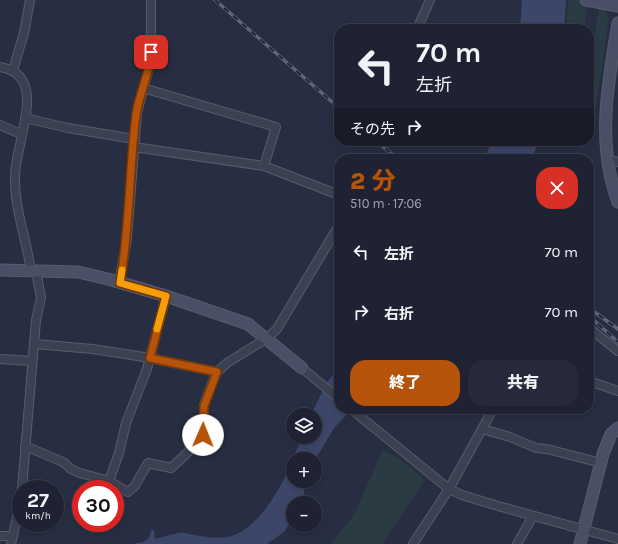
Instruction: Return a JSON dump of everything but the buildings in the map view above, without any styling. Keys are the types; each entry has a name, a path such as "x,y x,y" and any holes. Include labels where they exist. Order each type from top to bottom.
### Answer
{"street":[{"path":"13,70 24,33 30,0"},
{"path":"120,283 126,245 136,113 151,60 151,0"},
{"path":"418,24 430,0"},
{"path":"586,0 618,6"},
{"path":"618,23 606,105 607,159 618,202"},
{"path":"0,66 13,70 25,84 28,99 16,170 17,204 19,219 41,298 36,320 23,480"},
{"path":"143,88 276,127 264,166"},
{"path":"25,118 134,143 264,166 334,193"},
{"path":"0,125 21,134"},
{"path":"607,159 618,162"},
{"path":"124,489 128,492 134,487 148,463 152,462 170,468 199,443 204,432 204,406 217,372 236,356 266,338 277,329 334,232"},
{"path":"0,270 78,272 166,296 248,324 334,395"},
{"path":"25,446 63,462 71,469 80,473 109,480 126,423 150,358 166,296"},
{"path":"594,333 618,351"},
{"path":"34,344 93,349 150,358 217,372"},
{"path":"0,359 32,361"},
{"path":"594,383 618,391"},
{"path":"357,414 449,489 462,495 618,539"},
{"path":"414,544 449,489 490,414"},
{"path":"580,544 600,463 611,434 618,428"},
{"path":"482,429 510,437 536,448 547,449 600,463"},
{"path":"607,442 618,433"},
{"path":"518,544 533,516"},
{"path":"0,536 12,540"}],"shaded area":[{"path":"568,0 588,0 585,24 566,24"},
{"path":"599,9 604,10 609,18 596,108 594,107 594,38"},
{"path":"383,450 399,458 425,480 382,544 330,544 353,517"}],"water":[{"path":"522,0 566,0 564,24 520,24"},
{"path":"490,146 537,146 533,154 486,154"},
{"path":"334,373 334,414 347,414 334,428 320,452 296,452 299,444 322,444 322,408 314,408 326,384"},
{"path":"286,476 286,488 305,488 303,496 286,496 286,529 267,544 133,544 143,542 148,539 151,530 154,530 155,539 182,533 217,538 228,537 239,533 259,517 276,494"}],"railway":[{"path":"215,0 334,104"},
{"path":"382,146 392,154"},
{"path":"594,312 618,329"},
{"path":"594,320 618,342"}],"slow traffic":[{"path":"122,270 120,283 166,296 157,329"}],"route":[{"path":"151,52 151,60 136,113 127,238 120,283 166,296 150,358 214,370 217,372 203,410 203,435"}]}
